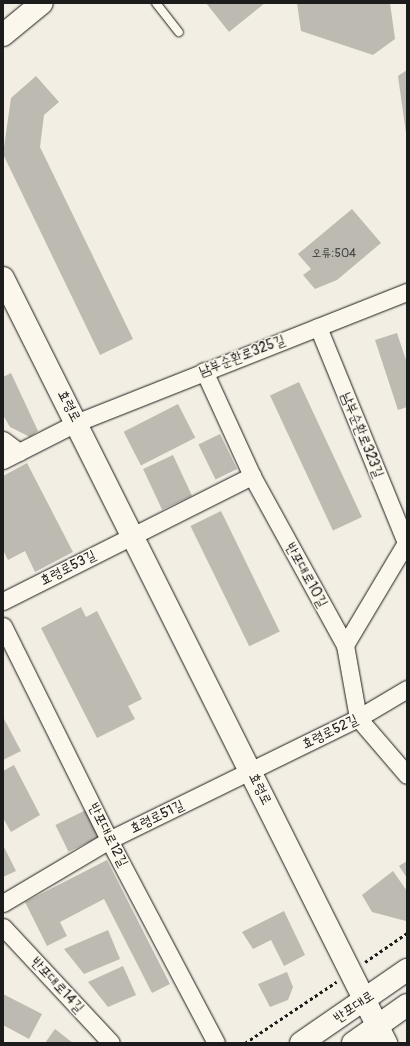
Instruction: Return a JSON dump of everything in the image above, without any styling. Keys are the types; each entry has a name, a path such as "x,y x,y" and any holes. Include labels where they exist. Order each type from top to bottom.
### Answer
{"main road":[{"path":"3,35 42,3"},
{"name":"효령로","path":"3,278 78,422 382,1034"},
{"name":"반포대로","path":"301,1043 407,970"},
{"name":"반포대로","path":"353,1043 382,1034 407,1005"}],"street":[{"name":"남부순환로325길","path":"3,460 78,422 407,292"},
{"name":"남부순환로323길","path":"318,327 406,542 345,645"},
{"name":"반포대로10길","path":"204,371 252,476 345,645 358,718"},
{"path":"3,440 19,452"},
{"path":"134,535 252,476"},
{"name":"효령로53길","path":"3,601 134,535"},
{"name":"반포대로12길","path":"3,626 109,840 216,1043"},
{"name":"효령로52길","path":"251,770 358,718 407,689"},
{"path":"358,718 406,772"},
{"name":"효령로51길","path":"3,903 109,840 251,770"},
{"name":"반포대로14길","path":"3,927 111,1043"}],"lane":[{"path":"156,3 179,32"}],"path":[{"path":"245,1043 407,933"}],"building":[{"path":"206,3 265,3 229,32"},
{"path":"297,3 390,3 395,39 373,55 301,31"},
{"path":"407,70 407,133 406,133 398,76"},
{"path":"36,76 59,102 44,115 40,147 133,339 100,355 3,154 11,98"},
{"path":"352,209 381,243 337,280 315,289 303,275 311,269 298,254"},
{"path":"397,333 407,363 407,407 398,410 375,340"},
{"path":"11,373 38,431 30,437 10,427 3,415 3,377"},
{"path":"299,382 362,517 333,531 270,396"},
{"path":"178,404 195,438 141,466 124,432"},
{"path":"220,434 237,469 216,480 198,445"},
{"path":"173,455 192,496 162,510 143,469"},
{"path":"27,463 73,552 35,572 25,551 8,560 3,550 3,476"},
{"path":"221,511 280,631 249,646 190,526"},
{"path":"81,607 86,617 97,611 142,699 128,706 135,719 97,738 41,628"},
{"path":"3,717 21,751 3,760"},
{"path":"14,765 40,815 11,832 3,818 3,771"},
{"path":"86,810 99,837 69,852 55,825"},
{"path":"3,845 16,871 3,877"},
{"path":"107,860 170,984 152,993 104,899 60,922 67,936 47,946 25,902"},
{"path":"407,861 407,878 399,866"},
{"path":"393,871 407,891 406,921 372,912 362,895"},
{"path":"284,911 305,955 284,966 271,940 253,949 242,932"},
{"path":"108,930 120,959 84,974 64,949"},
{"path":"123,966 136,995 108,1007 88,982"},
{"path":"287,972 293,987 288,1000 270,1007 258,984"},
{"path":"3,994 42,1014 29,1039 3,1025"},
{"path":"55,1029 73,1043 45,1043"}]}
